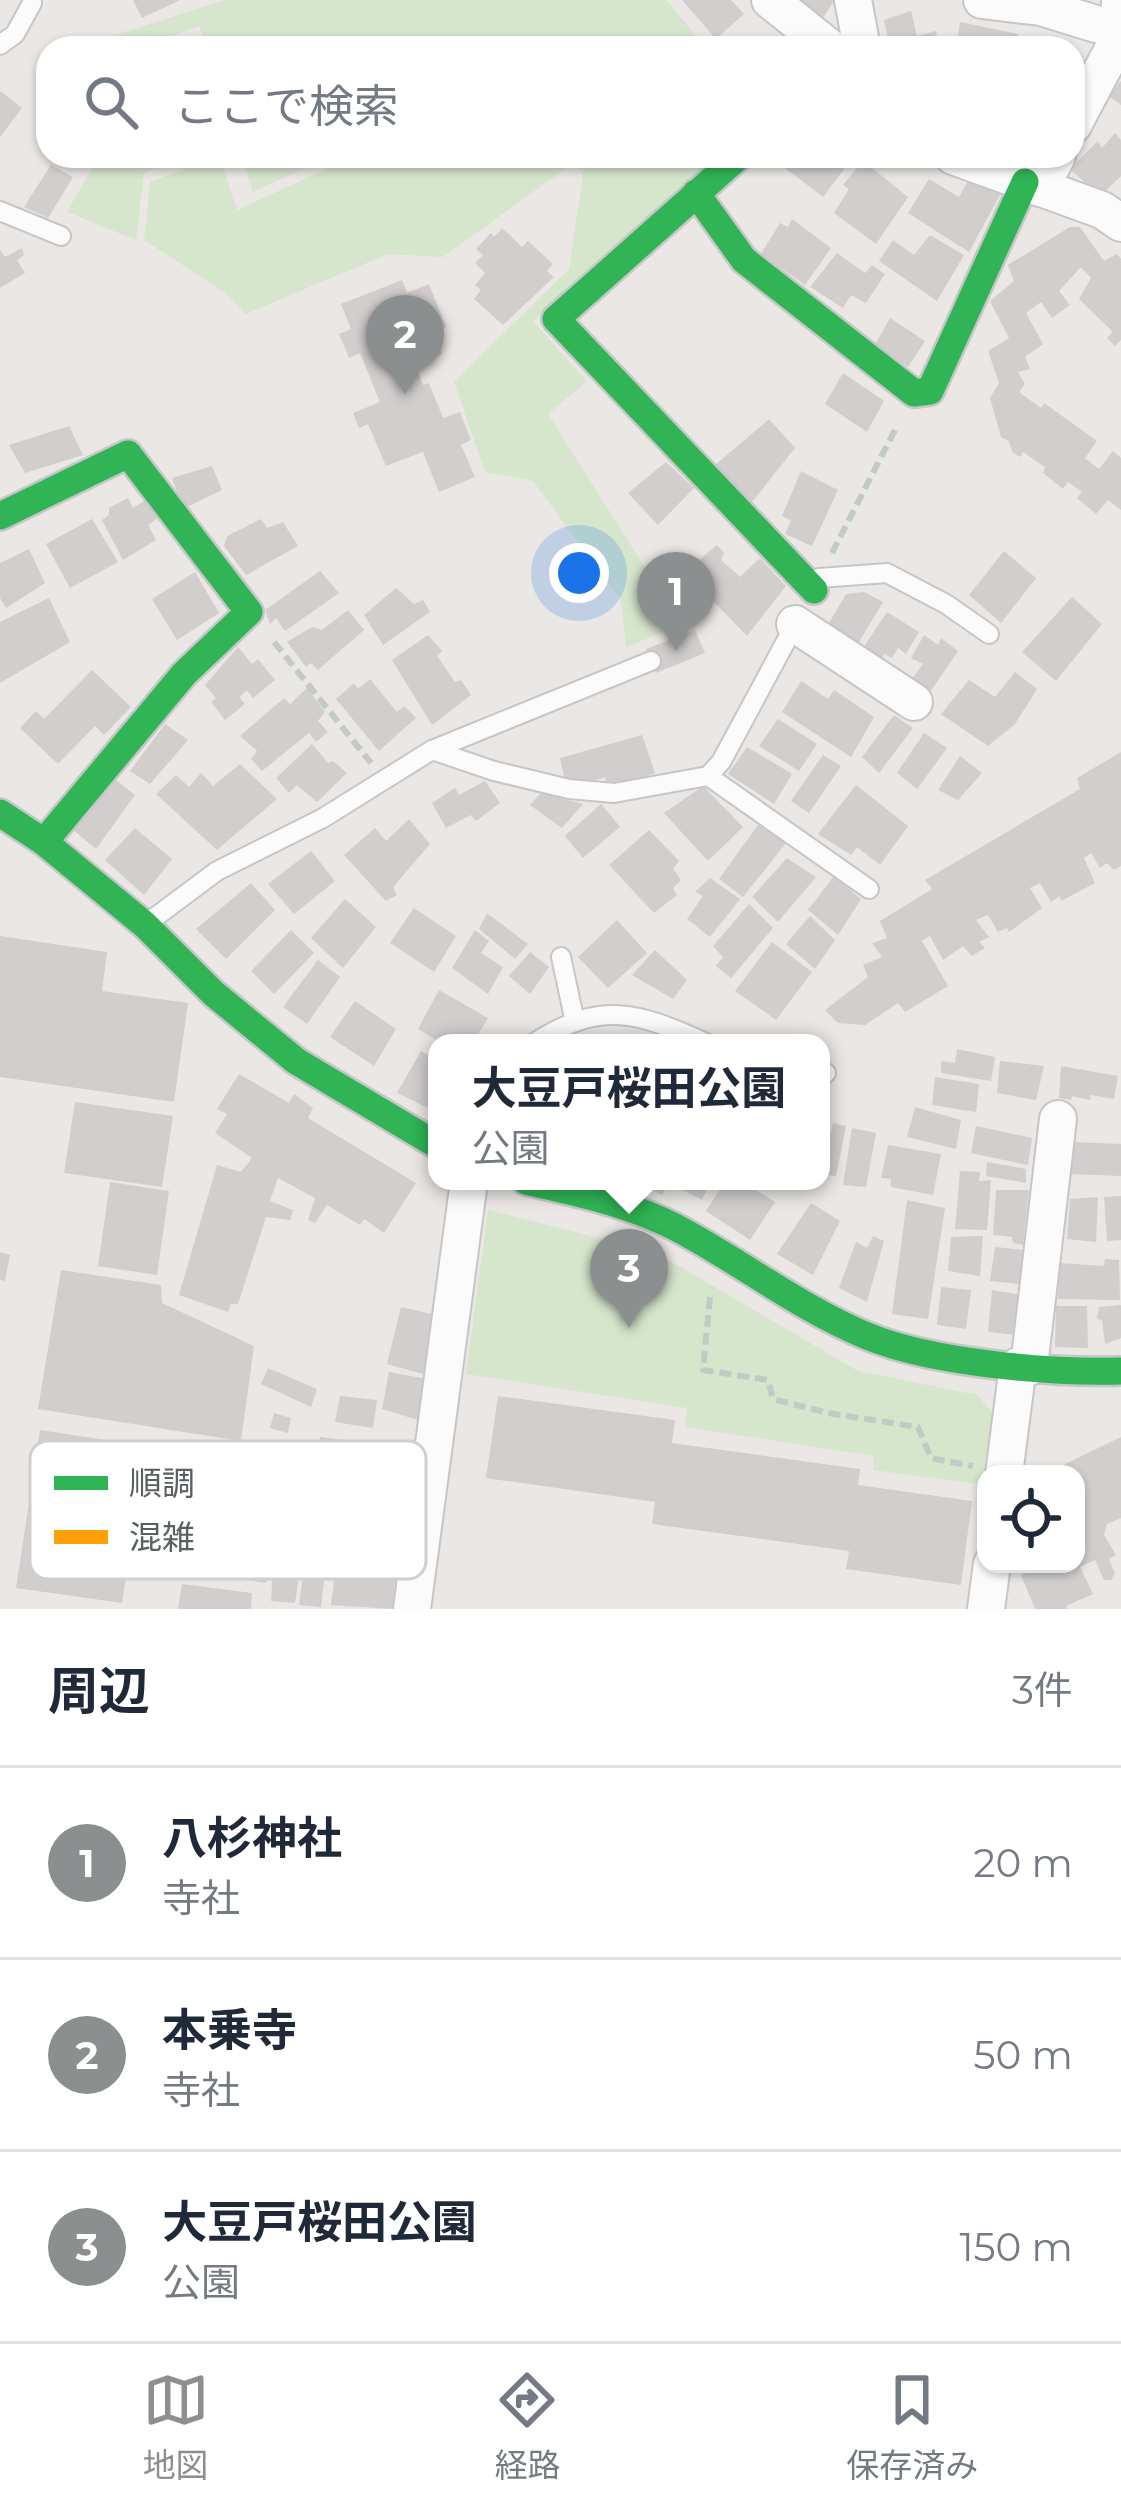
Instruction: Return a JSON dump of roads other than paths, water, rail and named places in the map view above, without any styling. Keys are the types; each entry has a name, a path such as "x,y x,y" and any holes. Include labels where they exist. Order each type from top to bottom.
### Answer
{"street":[{"path":"770,0 815,36"},
{"path":"853,0 860,36"},
{"path":"982,0 1108,12 1120,36 1085,102"},
{"path":"725,168 556,320 816,584"},
{"path":"1006,168 1041,176 1121,224"},
{"path":"696,193 744,260 914,393 931,391 1041,176"},
{"path":"4,507 128,454 249,612 184,674 44,842"},
{"path":"795,624 914,701"},
{"path":"0,813 44,842 145,925 213,993 296,1061 428,1139"},
{"path":"1005,1465 1058,1119"},
{"path":"426,1504 468,1190"},
{"path":"563,1190 620,1204 674,1226 869,1337 963,1360 1082,1372 1121,1371"},
{"path":"986,1609 991,1573"},
{"path":"412,1609 416,1579"}],"lane":[{"path":"0,45 15,34 32,3"},
{"path":"0,211 61,236"},
{"path":"432,750 569,789 614,793 708,776 722,762 816,584 887,573 946,604 988,634"},
{"path":"145,925 217,871 323,818 432,750 651,661"},
{"path":"708,776 869,889"},
{"path":"561,957 575,1022"},
{"path":"548,1034 563,1024 613,1014 653,1019 686,1034"}],"place":[{"name":"本乗寺","path":"405,394"},
{"name":"八杉神社","path":"676,651"},
{"name":"大豆戸桜田公園","path":"629,1328"}]}
